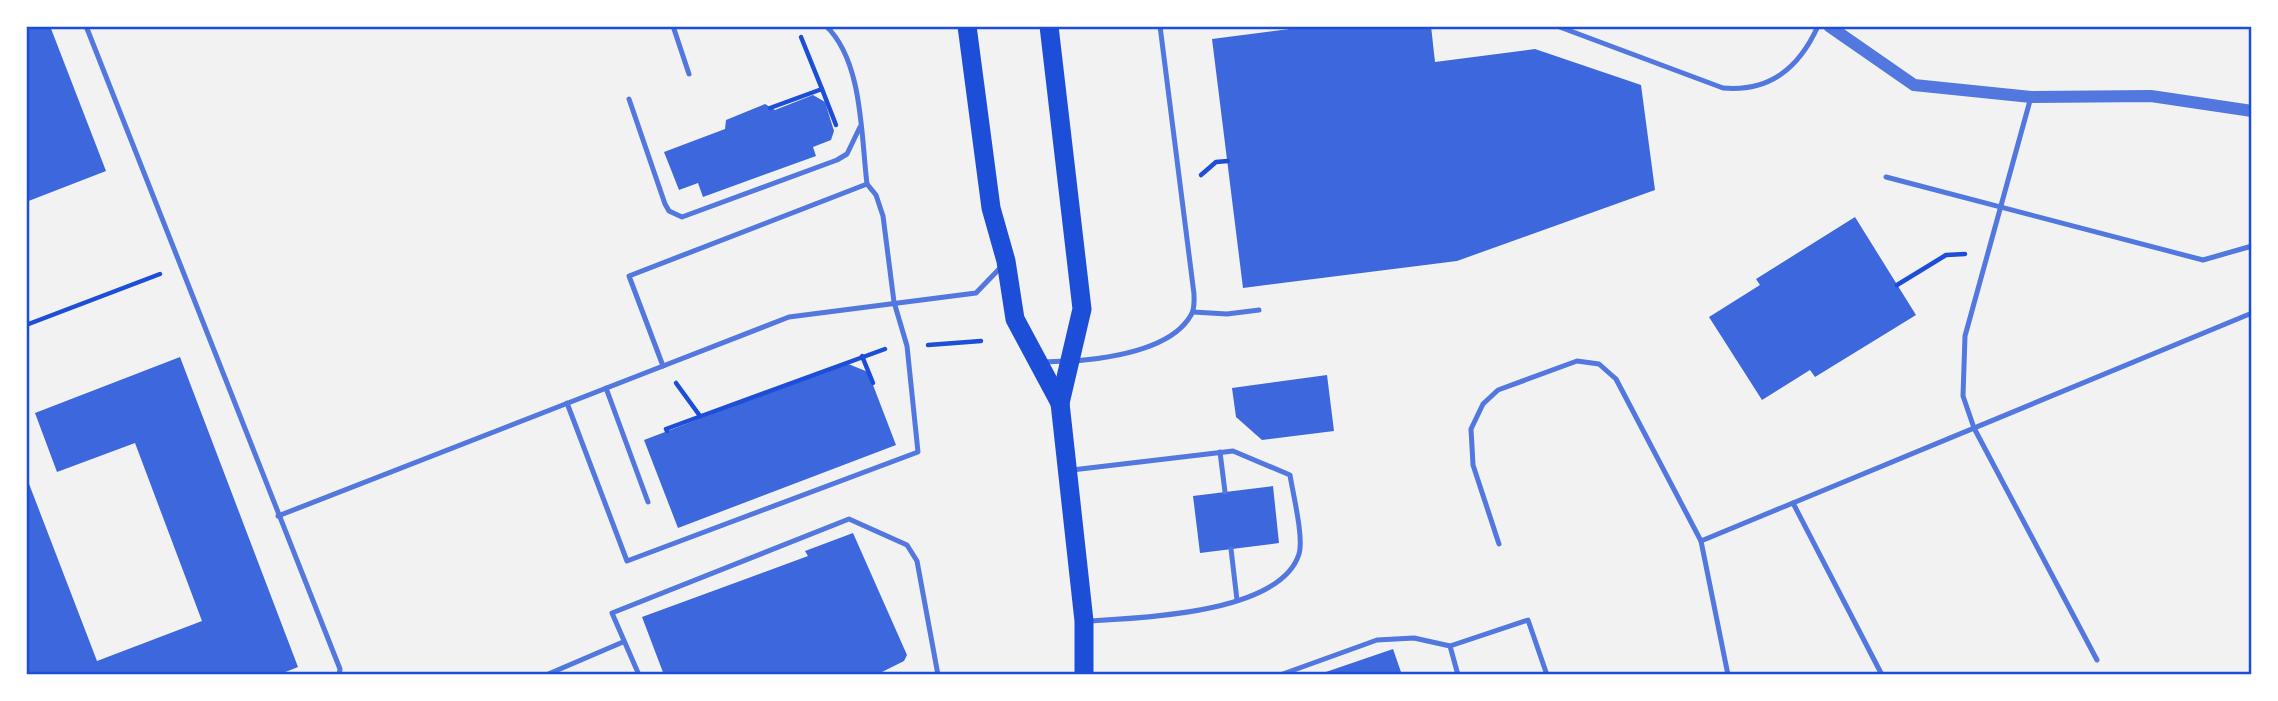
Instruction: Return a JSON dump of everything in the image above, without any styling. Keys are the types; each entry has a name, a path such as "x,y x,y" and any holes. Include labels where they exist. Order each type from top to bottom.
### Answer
{"highway":[{"path":"967,26 991,208 1006,261 1015,319 1060,403"},
{"path":"1049,26 1082,309 1060,403 1084,621 1084,675"},
{"path":"1084,621 1097,675"}],"street":[{"path":"1829,26 1914,85 2031,97 2151,96 2252,111"}],"lane":[{"path":"86,26 340,669 339,675"},
{"path":"673,26 689,74"},
{"path":"567,403 627,561 918,452 907,346 894,302 883,216 876,195 867,184 853,76 845,50 826,26"},
{"path":"1037,363 1135,352 1161,340 1186,322 1193,312 1194,294 1160,26"},
{"path":"1557,26 1723,88 1741,90 1780,78 1795,64 1818,26"},
{"path":"2031,97 1965,335 1964,396 1974,428 2097,660"},
{"path":"629,99 665,204 669,211 681,217 837,160 847,154 860,126"},
{"path":"1886,177 2203,260 2252,246"},
{"path":"663,366 629,275 867,184"},
{"path":"278,516 789,317 976,293 1006,261"},
{"path":"1193,312 1227,314 1259,310"},
{"path":"1701,541 2252,313"},
{"path":"1499,544 1473,465 1471,429 1483,404 1498,390 1577,361 1599,364 1616,379 1701,541 1727,675"},
{"path":"606,388 648,502"},
{"path":"1069,470 1233,451 1290,475 1300,551 1285,578 1237,600 1167,617 1084,621"},
{"path":"1220,452 1225,492"},
{"path":"1793,503 1882,675"},
{"path":"639,675 622,642 612,613 849,519 907,545 917,561 939,675"},
{"path":"1231,549 1237,600"},
{"path":"1280,675 1394,636 1450,646 1528,620 1547,675"},
{"path":"546,675 622,642"},
{"path":"1450,646 1458,675"}],"path":[{"path":"801,37 840,135"},
{"path":"770,108 822,89"},
{"path":"1897,285 1947,255 1958,253 1986,258"},
{"path":"26,325 180,266"},
{"path":"927,345 981,341"},
{"path":"667,431 701,416 886,349"},
{"path":"862,356 873,383"},
{"path":"663,366 701,416"}],"building":[{"path":"26,26 50,26 106,171 26,202"},
{"path":"1313,26 1431,26 1435,62 1535,49 1641,85 1655,190 1457,261 1243,288 1212,39"},
{"path":"813,95 825,102 834,131 831,140 813,147 816,156 703,197 698,183 679,190 664,152 725,129 726,120 765,104 775,110"},
{"path":"1855,217 1916,315 1815,377 1810,370 1762,400 1709,317 1760,285 1756,279"},
{"path":"180,357 298,667 278,675 26,675 26,476 97,661 202,621 135,443 57,472 35,413"},
{"path":"846,363 868,372 896,445 678,528 644,440"},
{"path":"1327,375 1334,431 1262,440 1236,417 1232,388"},
{"path":"1273,486 1279,543 1200,553 1193,496"},
{"path":"853,533 907,655 904,661 876,675 664,675 642,617 808,556 805,551"},
{"path":"1393,649 1402,675 1320,675 1320,674"}]}
